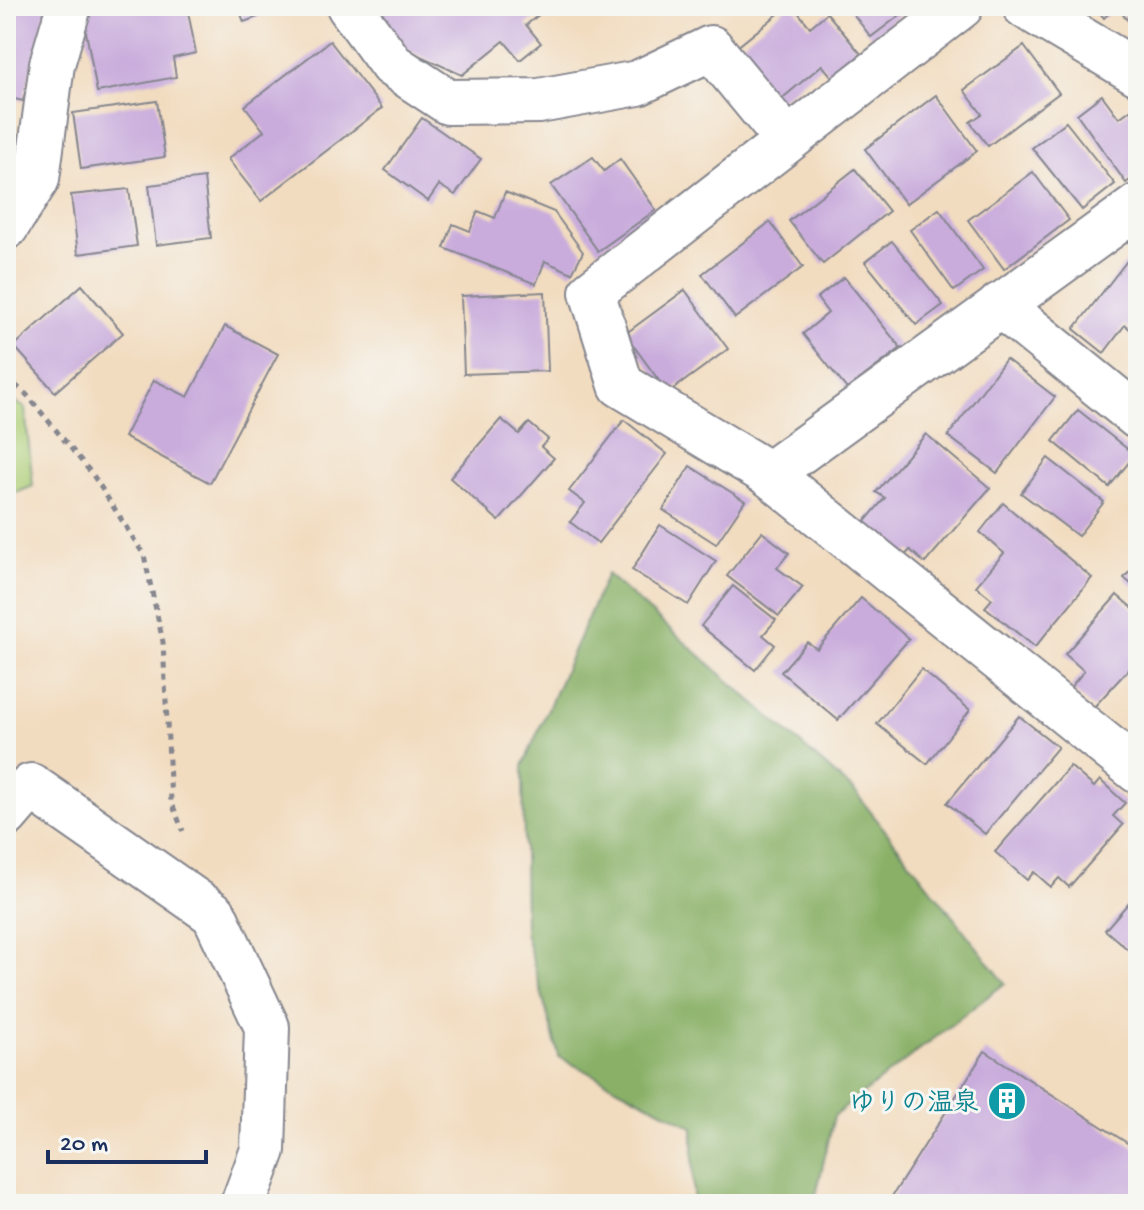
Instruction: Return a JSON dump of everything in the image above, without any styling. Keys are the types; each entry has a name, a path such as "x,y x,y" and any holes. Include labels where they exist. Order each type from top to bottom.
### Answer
{"street":[{"path":"6,227 37,179 52,64 69,6"},
{"path":"349,6 392,65 448,102 539,101 638,83 711,48 787,140"},
{"path":"961,6 592,292 621,385 769,474 1138,771"},
{"path":"1025,6 1138,73"},
{"path":"769,474 1138,206"},
{"path":"1000,305 1138,417"},
{"path":"6,815 31,786 214,914 267,1027 263,1150 243,1204"}],"path":[{"path":"6,377 27,395 93,475 144,555 163,642 171,801 187,843"}],"green space":[{"path":"6,396 25,408 33,486 6,497"},
{"path":"607,574 855,792 1005,983 834,1116 814,1204 693,1204 693,1127 559,1057 525,932 523,766"}],"building":[{"path":"6,6 47,6 23,101 6,97"},
{"path":"107,6 187,6 196,53 173,58 176,77 97,92 82,10"},
{"path":"238,6 287,6 244,22"},
{"path":"370,6 550,6 526,25 541,43 520,60 504,41 462,75 405,49"},
{"path":"788,6 793,6 810,27 827,13 861,54 833,78 822,65 779,101 736,48"},
{"path":"847,6 912,6 871,37"},
{"path":"1094,6 1116,6 1104,18"},
{"path":"1116,6 1138,6 1138,16 1130,23"},
{"path":"330,41 382,108 261,201 228,159 264,131 245,106"},
{"path":"1024,46 1059,93 988,146 970,122 982,114 964,90"},
{"path":"936,95 977,151 906,204 865,149"},
{"path":"1102,95 1119,118 1133,108 1138,115 1138,174 1126,183 1077,114"},
{"path":"157,101 165,157 81,169 73,113"},
{"path":"422,118 481,159 455,195 439,185 428,201 385,170"},
{"path":"1066,122 1115,184 1082,210 1032,148"},
{"path":"6,141 31,144 6,182"},
{"path":"593,157 604,171 620,159 656,210 598,251 551,185"},
{"path":"855,169 889,211 823,264 789,221"},
{"path":"1033,172 1069,220 1004,269 968,220"},
{"path":"204,178 211,238 156,245 149,185"},
{"path":"129,189 137,246 78,254 71,195"},
{"path":"505,192 554,212 583,252 572,273 545,261 536,284 444,248 453,224 470,231 478,211 495,218"},
{"path":"939,209 983,270 954,291 910,230"},
{"path":"770,222 803,267 735,318 702,274"},
{"path":"892,241 943,305 916,325 865,262"},
{"path":"1130,257 1138,264 1138,336 1125,325 1104,353 1074,329"},
{"path":"844,277 901,348 847,389 803,334 828,313 817,298"},
{"path":"82,285 123,333 55,392 14,346"},
{"path":"685,290 728,349 668,393 625,334"},
{"path":"545,292 548,371 464,374 461,296"},
{"path":"225,326 278,354 210,483 124,437 154,380 188,397"},
{"path":"1006,359 1055,397 997,473 948,436"},
{"path":"1078,410 1135,455 1109,487 1053,441"},
{"path":"501,419 519,434 529,423 548,439 541,447 554,458 499,521 450,478"},
{"path":"624,420 667,454 598,543 570,522 585,503 569,491"},
{"path":"926,434 990,488 925,563 910,550 901,560 861,526 885,498 876,492"},
{"path":"1048,458 1104,502 1078,536 1021,493"},
{"path":"690,466 745,501 716,544 663,510"},
{"path":"1003,503 1092,578 1035,647 985,607 992,599 976,586 1004,553 980,532"},
{"path":"660,525 716,561 688,605 632,570"},
{"path":"762,532 789,553 777,568 803,587 779,616 727,576"},
{"path":"1138,562 1138,590 1124,578"},
{"path":"733,586 776,620 763,635 775,645 755,670 701,626"},
{"path":"1117,595 1138,613 1138,659 1093,708 1070,688 1084,671 1065,654"},
{"path":"861,598 909,639 838,720 781,672 807,642 817,649"},
{"path":"921,669 970,710 927,764 877,724"},
{"path":"1019,716 1058,747 985,834 947,803"},
{"path":"1070,766 1094,787 1100,780 1125,803 1113,816 1123,825 1069,887 1059,878 1051,887 1034,872 1027,880 995,852"},
{"path":"1138,892 1138,958 1105,930"},
{"name":"ゆりの温泉","path":"985,1051 1138,1150 1138,1204 887,1204"}],"place":[{"name":"ゆりの温泉","path":"1007,1101"}]}
